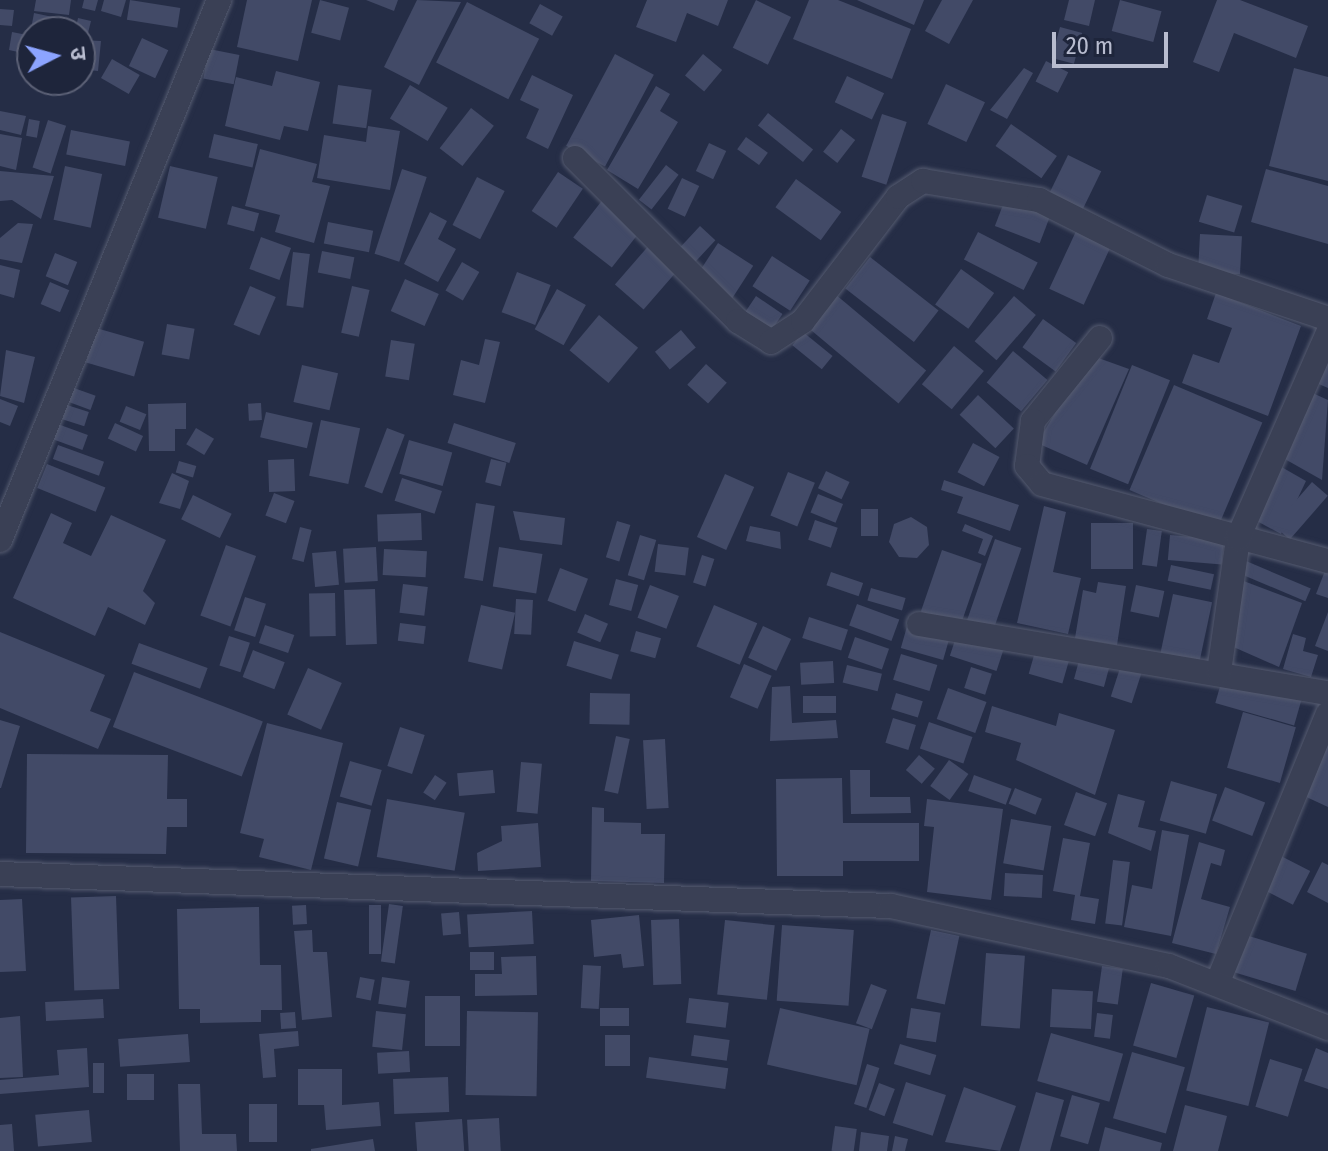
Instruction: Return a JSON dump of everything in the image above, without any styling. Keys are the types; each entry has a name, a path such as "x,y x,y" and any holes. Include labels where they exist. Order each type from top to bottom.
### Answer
{"street":[{"path":"0,540 219,0"},
{"path":"575,158 738,321 771,342 803,321 898,197 923,181 1039,200 1168,265 1328,319"},
{"path":"1219,672 1238,538 1328,333"},
{"path":"1100,338 1033,421 1027,466 1062,494 1328,561"},
{"path":"919,624 1219,672 1328,693"},
{"path":"1217,984 1328,714"},
{"path":"0,874 891,906 1169,966 1328,1028"}],"building":[{"path":"36,0 71,0 69,15 34,11"},
{"path":"84,0 98,0 95,11 82,8"},
{"path":"104,0 126,0 121,17 101,11"},
{"path":"130,0 180,8 177,28 127,20"},
{"path":"247,0 312,0 298,61 237,47"},
{"path":"320,0 349,8 340,41 311,33"},
{"path":"366,0 398,0 394,11"},
{"path":"417,0 461,2 419,85 384,67"},
{"path":"647,0 728,0 718,26 687,13 676,42 636,27"},
{"path":"756,0 791,17 768,65 733,48"},
{"path":"809,0 838,0 911,29 892,79 793,39"},
{"path":"857,0 924,0 914,25"},
{"path":"942,0 973,0 949,44 925,31"},
{"path":"1069,0 1095,0 1089,26 1064,20"},
{"path":"1120,0 1162,11 1153,42 1112,31"},
{"path":"1217,0 1240,0 1308,26 1296,58 1234,33 1219,72 1193,62"},
{"path":"467,2 539,39 508,99 436,63"},
{"path":"540,4 563,17 552,36 529,23"},
{"path":"0,9 14,10 12,26 0,25"},
{"path":"1060,27 1082,33 1074,64 1052,58"},
{"path":"12,32 16,33 16,52 9,50"},
{"path":"142,38 168,50 155,78 129,66"},
{"path":"96,41 101,41 96,71"},
{"path":"209,49 239,55 234,84 203,78"},
{"path":"615,54 654,75 605,166 566,146"},
{"path":"703,54 722,70 704,92 685,75"},
{"path":"112,59 140,75 129,94 101,78"},
{"path":"1046,61 1068,72 1058,93 1036,81"},
{"path":"1024,68 1033,73 1007,119 990,110"},
{"path":"1294,68 1328,77 1328,181 1269,166"},
{"path":"276,71 320,82 308,131 284,126 280,140 225,126 236,77 272,86"},
{"path":"532,75 573,95 548,149 526,138 539,109 520,100"},
{"path":"847,76 884,93 872,120 835,102"},
{"path":"946,84 985,102 966,142 927,124"},
{"path":"338,85 372,90 366,128 333,124"},
{"path":"410,85 448,108 428,141 390,118"},
{"path":"656,86 670,94 660,111 678,122 638,189 607,170"},
{"path":"471,108 494,126 462,166 440,148"},
{"path":"0,111 26,116 21,135 0,130"},
{"path":"768,113 813,150 803,162 758,125"},
{"path":"882,114 907,122 886,185 862,177"},
{"path":"29,119 40,121 37,138 26,136"},
{"path":"48,120 66,126 51,173 33,168"},
{"path":"1011,124 1057,156 1041,178 996,146"},
{"path":"368,126 400,131 390,190 317,178 324,135 366,142"},
{"path":"841,129 855,140 837,163 823,152"},
{"path":"71,130 130,141 125,166 66,155"},
{"path":"0,134 22,138 16,170 0,166"},
{"path":"214,134 258,144 252,168 209,157"},
{"path":"746,137 768,153 759,165 737,149"},
{"path":"709,143 726,151 713,179 696,171"},
{"path":"260,149 317,164 312,182 330,186 314,243 275,232 280,215 245,206"},
{"path":"1068,155 1101,171 1083,209 1050,193"},
{"path":"666,165 679,175 652,210 639,200"},
{"path":"65,166 102,174 91,228 54,220"},
{"path":"170,166 218,177 206,229 158,218"},
{"path":"402,169 427,177 399,262 374,254"},
{"path":"1266,169 1328,186 1328,244 1251,222"},
{"path":"0,171 54,176 41,219 12,200 0,201"},
{"path":"558,172 583,189 557,228 532,211"},
{"path":"477,177 505,191 480,239 452,225"},
{"path":"682,178 699,186 685,217 668,209"},
{"path":"796,179 841,212 821,240 775,207"},
{"path":"1207,195 1242,206 1234,233 1199,222"},
{"path":"1006,197 1051,214 1040,243 995,226"},
{"path":"604,198 643,228 612,268 573,237"},
{"path":"232,206 259,213 254,232 227,224"},
{"path":"430,212 447,221 438,239 456,249 438,282 404,264"},
{"path":"328,222 373,231 369,252 324,244"},
{"path":"18,223 33,224 22,263 0,259 0,238"},
{"path":"700,226 715,240 694,263 679,249"},
{"path":"1078,227 1112,243 1084,305 1049,289"},
{"path":"978,232 1038,262 1024,290 964,260"},
{"path":"1200,234 1242,236 1240,274 1198,272"},
{"path":"261,237 291,248 279,280 249,269"},
{"path":"651,243 680,268 644,309 615,285"},
{"path":"718,243 753,266 731,299 696,277"},
{"path":"322,251 354,257 350,279 318,273"},
{"path":"293,252 310,254 303,308 286,306"},
{"path":"55,253 77,262 68,285 46,276"},
{"path":"772,256 810,281 790,311 752,286"},
{"path":"870,257 939,311 914,342 845,289"},
{"path":"462,262 479,272 463,301 446,291"},
{"path":"0,265 20,270 14,298 0,294"},
{"path":"961,269 994,293 968,329 935,305"},
{"path":"517,272 551,285 535,325 502,312"},
{"path":"405,279 439,294 425,326 391,311"},
{"path":"50,282 69,290 60,312 41,304"},
{"path":"250,286 276,297 259,336 234,325"},
{"path":"352,286 370,290 359,337 341,333"},
{"path":"557,289 586,305 564,345 535,329"},
{"path":"1216,293 1301,326 1268,416 1182,383 1193,354 1219,363 1232,328 1207,319"},
{"path":"835,294 926,370 899,403 807,327"},
{"path":"756,296 783,314 767,336 741,318"},
{"path":"1014,296 1036,315 997,360 975,341"},
{"path":"599,315 638,348 609,383 569,350"},
{"path":"1043,319 1076,343 1056,371 1022,347"},
{"path":"167,324 195,329 189,359 162,355"},
{"path":"96,328 144,342 134,376 86,363"},
{"path":"681,330 696,348 670,369 655,352"},
{"path":"803,332 833,356 822,369 792,345"},
{"path":"485,339 500,342 485,403 453,395 461,360 479,365"},
{"path":"391,340 415,344 409,380 385,377"},
{"path":"954,346 984,371 952,409 922,384"},
{"path":"6,350 35,357 24,403 0,396"},
{"path":"1013,351 1047,380 1021,411 987,382"},
{"path":"1328,354 1328,388 1314,382"},
{"path":"1090,355 1129,369 1087,465 1037,443"},
{"path":"706,364 727,383 708,404 687,385"},
{"path":"302,365 338,373 330,410 293,402"},
{"path":"1132,365 1170,380 1128,484 1090,469"},
{"path":"1174,385 1262,423 1218,527 1129,490"},
{"path":"74,388 96,396 90,410 69,402"},
{"path":"1308,391 1328,400 1322,480 1283,458"},
{"path":"978,395 1014,428 995,448 960,415"},
{"path":"0,399 18,406 10,426 0,422"},
{"path":"186,403 186,429 175,429 175,451 149,451 148,404"},
{"path":"261,403 262,420 249,421 248,404"},
{"path":"67,405 89,412 84,426 62,419"},
{"path":"126,406 146,414 140,430 120,422"},
{"path":"266,412 313,423 307,448 260,437"},
{"path":"321,420 360,428 348,484 309,476"},
{"path":"55,423 88,435 82,450 50,438"},
{"path":"115,423 143,436 136,452 108,438"},
{"path":"454,423 516,443 509,463 448,443"},
{"path":"196,428 214,439 204,455 186,444"},
{"path":"387,428 405,435 382,494 364,487"},
{"path":"409,440 452,452 443,486 399,474"},
{"path":"973,443 999,457 984,486 958,472"},
{"path":"58,445 104,462 99,476 53,459"},
{"path":"294,459 295,491 269,492 268,460"},
{"path":"491,459 507,463 501,486 485,482"},
{"path":"179,461 196,466 193,477 176,473"},
{"path":"47,464 105,488 96,512 37,488"},
{"path":"1278,465 1306,481 1281,534 1255,520"},
{"path":"826,471 850,482 842,499 818,488"},
{"path":"788,472 815,483 797,526 770,516"},
{"path":"172,473 189,481 180,509 159,503"},
{"path":"725,474 754,487 726,550 697,537"},
{"path":"402,478 442,491 435,514 395,501"},
{"path":"944,480 1019,505 1010,531 957,513 963,497 941,490"},
{"path":"1312,482 1328,496 1290,540 1274,526"},
{"path":"274,493 295,501 286,523 265,515"},
{"path":"818,494 843,504 836,523 811,513"},
{"path":"193,495 232,514 220,538 181,519"},
{"path":"476,503 495,506 483,581 464,578"},
{"path":"1044,506 1066,512 1053,572 1081,578 1068,634 1017,623"},
{"path":"861,509 878,509 878,536 861,536"},
{"path":"513,511 565,518 562,545 520,540"},
{"path":"51,513 72,523 63,543 91,556 111,515 166,540 143,591 155,603 145,625 108,607 95,636 13,598"},
{"path":"421,513 422,540 378,542 377,515"},
{"path":"911,517 927,527 929,545 917,558 899,557 889,542 894,524"},
{"path":"815,520 838,528 831,548 808,540"},
{"path":"617,521 630,525 619,561 606,557"},
{"path":"1091,523 1133,523 1133,569 1091,569"},
{"path":"965,524 993,536 985,556 978,553 983,539 962,531"},
{"path":"750,526 780,532 781,549 746,541"},
{"path":"300,527 312,530 304,562 292,559"},
{"path":"1147,529 1162,531 1157,567 1142,565"},
{"path":"640,535 656,540 644,580 628,575"},
{"path":"1170,535 1224,540 1222,565 1168,560"},
{"path":"995,539 1021,548 993,630 967,621"},
{"path":"658,544 689,548 685,576 655,572"},
{"path":"226,545 256,556 230,626 200,615"},
{"path":"376,547 378,581 345,583 343,549"},
{"path":"499,547 542,554 536,593 493,587"},
{"path":"384,549 427,551 426,577 383,575"},
{"path":"942,550 982,564 961,625 921,611"},
{"path":"336,551 339,585 315,587 312,553"},
{"path":"702,555 714,559 705,587 693,583"},
{"path":"1239,558 1311,588 1305,601 1234,571"},
{"path":"1328,563 1328,598 1316,594"},
{"path":"1171,565 1214,574 1211,590 1168,581"},
{"path":"560,568 588,579 575,611 547,601"},
{"path":"831,572 863,583 859,596 826,585"},
{"path":"616,579 638,585 631,611 609,605"},
{"path":"1241,580 1302,603 1279,667 1229,645"},
{"path":"1098,582 1126,586 1117,645 1075,638 1083,590 1096,593"},
{"path":"403,584 428,587 424,616 399,613"},
{"path":"650,585 679,596 666,629 637,618"},
{"path":"1136,585 1164,591 1159,617 1130,611"},
{"path":"871,588 906,598 902,610 867,600"},
{"path":"375,589 377,644 346,645 344,590"},
{"path":"309,593 335,593 336,636 310,636"},
{"path":"1173,594 1212,602 1200,661 1161,653"},
{"path":"245,597 266,604 255,637 234,630"},
{"path":"516,599 533,600 531,635 514,634"},
{"path":"857,604 899,619 891,641 849,626"},
{"path":"481,605 515,613 502,669 468,662"},
{"path":"714,605 757,623 740,665 696,646"},
{"path":"1328,612 1328,651 1315,646"},
{"path":"585,614 608,624 600,642 577,632"},
{"path":"809,617 848,630 841,651 802,638"},
{"path":"400,623 426,626 424,644 398,641"},
{"path":"908,623 950,635 943,660 901,648"},
{"path":"265,625 294,635 288,653 259,643"},
{"path":"763,626 791,639 776,671 748,658"},
{"path":"636,631 661,638 655,658 630,651"},
{"path":"0,632 105,675 90,711 111,719 98,749 0,708"},
{"path":"957,634 1004,649 996,671 950,656"},
{"path":"1293,634 1306,638 1303,651 1318,655 1311,677 1283,669"},
{"path":"229,636 250,643 240,672 219,665"},
{"path":"855,637 889,649 882,670 848,658"},
{"path":"574,641 619,655 611,680 566,666"},
{"path":"139,643 208,668 200,689 131,664"},
{"path":"1037,645 1071,655 1062,683 1029,674"},
{"path":"253,650 285,662 274,689 243,677"},
{"path":"1081,653 1111,661 1104,687 1074,679"},
{"path":"901,654 937,665 929,691 893,680"},
{"path":"833,661 834,683 801,685 800,663"},
{"path":"744,664 772,676 758,709 730,697"},
{"path":"847,665 882,674 878,691 843,682"},
{"path":"1121,665 1142,672 1132,703 1111,696"},
{"path":"971,667 992,674 985,695 964,688"},
{"path":"308,668 342,683 321,730 287,715"},
{"path":"134,672 263,721 242,777 113,727"},
{"path":"1223,676 1302,699 1294,726 1215,703"},
{"path":"790,686 792,723 836,720 838,738 770,741 772,687"},
{"path":"948,688 987,702 975,733 937,719"},
{"path":"590,693 630,694 629,725 589,724"},
{"path":"896,693 923,701 918,717 891,709"},
{"path":"803,696 836,696 836,713 803,713"},
{"path":"992,706 1056,726 1059,713 1115,730 1095,795 1016,760 1021,743 985,732"},
{"path":"1243,712 1296,727 1280,783 1227,768"},
{"path":"893,718 916,725 908,750 885,743"},
{"path":"0,720 20,726 1,788 0,788"},
{"path":"929,722 972,737 963,763 920,748"},
{"path":"267,723 343,743 311,870 259,857 264,839 240,833"},
{"path":"400,727 425,735 412,774 387,766"},
{"path":"1328,734 1328,807 1302,795"},
{"path":"616,736 630,739 618,794 604,791"},
{"path":"665,739 669,808 647,809 643,740"},
{"path":"27,754 168,755 167,799 187,799 187,827 167,827 166,854 26,853"},
{"path":"919,755 935,769 922,784 906,770"},
{"path":"949,760 968,774 950,800 930,786"},
{"path":"350,761 382,770 372,806 340,797"},
{"path":"521,762 542,764 538,814 517,812"},
{"path":"493,770 495,793 459,796 457,773"},
{"path":"850,770 870,770 870,797 910,797 911,813 851,814"},
{"path":"435,775 447,783 435,800 423,792"},
{"path":"974,775 1012,789 1006,805 968,791"},
{"path":"842,778 843,823 919,823 919,861 843,861 843,876 777,876 776,779"},
{"path":"1171,781 1217,794 1206,834 1160,820"},
{"path":"1225,787 1265,802 1252,836 1212,821"},
{"path":"1015,788 1042,799 1036,815 1009,804"},
{"path":"1076,792 1107,803 1095,836 1064,825"},
{"path":"1118,794 1145,801 1138,827 1156,831 1151,851 1108,833"},
{"path":"387,799 465,813 455,871 377,857"},
{"path":"927,799 1003,809 991,900 927,892 934,827 924,826"},
{"path":"337,802 371,810 358,866 324,859"},
{"path":"592,807 604,808 604,822 641,823 641,834 665,834 664,883 591,881"},
{"path":"1011,819 1051,826 1044,870 1003,863"},
{"path":"538,823 541,867 478,871 477,853 502,841 501,826"},
{"path":"1162,830 1189,835 1171,936 1124,927 1132,885 1152,889"},
{"path":"1063,838 1090,843 1080,896 1099,899 1095,924 1071,920 1075,895 1053,891"},
{"path":"1199,842 1225,850 1221,866 1211,863 1201,899 1230,907 1216,954 1172,943"},
{"path":"1279,855 1310,871 1293,905 1262,889"},
{"path":"1113,860 1130,862 1122,926 1105,924"},
{"path":"1322,862 1328,865 1328,903 1307,892"},
{"path":"1005,873 1043,875 1042,898 1004,896"},
{"path":"116,896 119,989 74,991 71,898"},
{"path":"22,899 26,971 0,972 0,900"},
{"path":"389,904 403,906 395,963 381,961"},
{"path":"306,905 307,924 293,925 292,906"},
{"path":"369,905 381,905 381,954 369,954"},
{"path":"259,907 260,965 281,965 282,1010 261,1010 261,1022 200,1023 200,1009 179,1009 177,909"},
{"path":"532,911 534,944 469,947 467,914"},
{"path":"459,912 461,934 443,935 441,914"},
{"path":"639,915 644,966 623,968 621,954 594,957 591,920"},
{"path":"679,919 681,984 653,985 651,920"},
{"path":"725,920 775,925 767,1000 717,995"},
{"path":"782,925 854,930 849,1006 777,1001"},
{"path":"312,930 313,952 327,952 332,1017 302,1020 294,931"},
{"path":"931,930 959,936 945,1004 916,998"},
{"path":"1239,933 1307,954 1295,991 1228,970"},
{"path":"470,952 494,952 494,970 470,970"},
{"path":"986,953 1025,956 1020,1029 981,1026"},
{"path":"536,956 537,995 475,996 475,974 502,974 501,957"},
{"path":"583,965 601,966 599,1009 581,1008"},
{"path":"1102,966 1123,969 1118,1005 1097,1002"},
{"path":"360,977 375,980 371,1000 356,998"},
{"path":"382,977 410,981 406,1008 378,1004"},
{"path":"1151,983 1194,995 1176,1058 1133,1045"},
{"path":"871,984 887,990 872,1029 856,1023"},
{"path":"1052,989 1093,991 1091,1029 1050,1027"},
{"path":"425,996 460,996 460,1046 425,1046"},
{"path":"689,998 729,1003 726,1028 686,1023"},
{"path":"103,999 104,1018 46,1021 45,1002"},
{"path":"1207,1007 1269,1022 1248,1106 1186,1090"},
{"path":"600,1008 629,1008 629,1026 600,1026"},
{"path":"780,1008 870,1029 857,1085 767,1065"},
{"path":"911,1008 941,1013 936,1042 906,1038"},
{"path":"376,1011 406,1014 402,1050 372,1047"},
{"path":"467,1011 538,1012 537,1096 466,1095"},
{"path":"295,1012 296,1028 281,1029 280,1013"},
{"path":"1097,1013 1113,1015 1110,1039 1094,1037"},
{"path":"20,1016 23,1077 0,1078 0,1018"},
{"path":"298,1031 299,1046 274,1049 276,1077 263,1078 259,1034"},
{"path":"1051,1033 1123,1054 1109,1102 1037,1081"},
{"path":"188,1034 190,1062 120,1067 118,1039"},
{"path":"605,1035 630,1035 630,1066 605,1066"},
{"path":"694,1035 730,1040 727,1061 691,1056"},
{"path":"900,1044 936,1055 930,1075 894,1064"},
{"path":"87,1048 89,1087 0,1094 0,1080 59,1075 57,1050"},
{"path":"1316,1048 1328,1053 1328,1089 1304,1081"},
{"path":"409,1051 410,1072 378,1074 377,1053"},
{"path":"1132,1052 1185,1067 1166,1133 1113,1118"},
{"path":"649,1057 728,1068 725,1089 646,1078"},
{"path":"1270,1059 1303,1069 1288,1117 1255,1107"},
{"path":"93,1063 104,1063 104,1093 93,1093"},
{"path":"867,1064 879,1068 866,1108 854,1104"},
{"path":"298,1069 342,1069 342,1105 379,1102 381,1126 326,1130 324,1105 298,1105"},
{"path":"127,1074 154,1074 154,1100 127,1100"},
{"path":"448,1077 449,1112 394,1114 393,1079"},
{"path":"906,1082 946,1095 933,1136 893,1123"},
{"path":"879,1083 895,1089 884,1116 869,1110"},
{"path":"178,1084 200,1084 202,1134 236,1134 237,1151 180,1151"},
{"path":"964,1087 1016,1106 1000,1151 945,1142"},
{"path":"1036,1092 1064,1100 1050,1151 1019,1151"},
{"path":"1072,1095 1100,1103 1088,1144 1060,1136"},
{"path":"249,1104 277,1104 277,1142 249,1142"},
{"path":"1185,1105 1227,1116 1218,1151 1173,1151"},
{"path":"89,1110 92,1142 38,1147 35,1115"},
{"path":"499,1118 501,1151 469,1151 467,1120"},
{"path":"462,1119 464,1151 417,1151 415,1122"},
{"path":"12,1124 14,1151 0,1151 0,1125"},
{"path":"835,1126 857,1129 854,1151 832,1151"},
{"path":"1105,1127 1162,1143 1160,1151 1099,1151"},
{"path":"861,1132 889,1136 887,1151 859,1151"},
{"path":"895,1136 908,1139 905,1151 892,1151"},
{"path":"373,1139 375,1151 311,1151 311,1149"}]}
